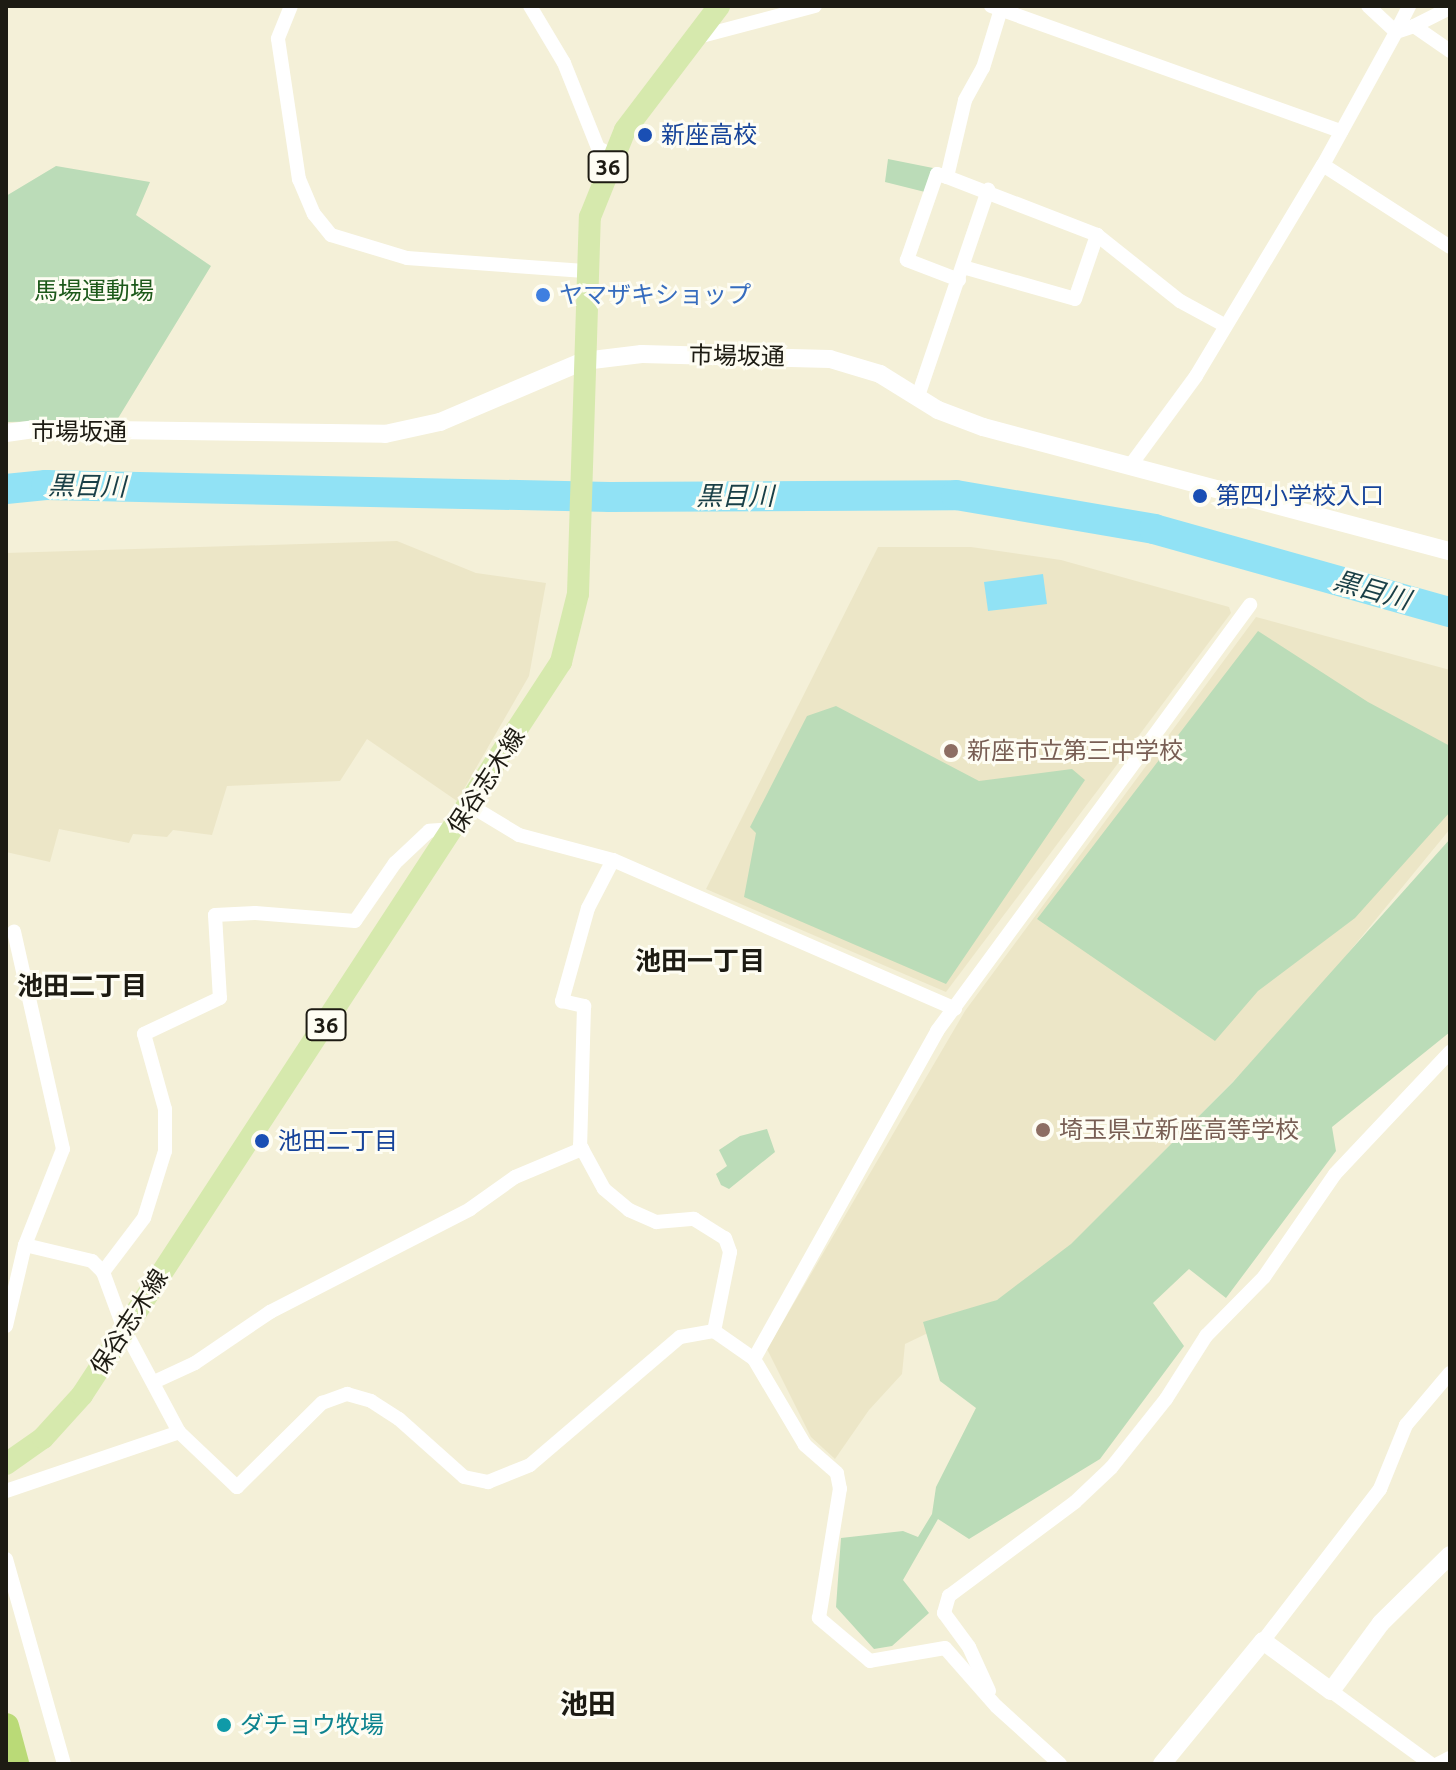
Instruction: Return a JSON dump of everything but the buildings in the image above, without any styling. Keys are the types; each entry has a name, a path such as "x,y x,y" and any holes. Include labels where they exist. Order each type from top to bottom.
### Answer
{"highway":[{"path":"6,1726 16,1764"}],"main road":[{"name":"保谷志木線","path":"6,1464 58,1422 124,1329 471,806 561,662 575,617 580,551 585,271 590,217 612,155 638,110 719,6"}],"street":[{"path":"291,6 278,39 299,179 314,214 331,235 407,258 585,271"},
{"path":"530,6 554,42 598,148 612,155"},
{"path":"694,38 815,6"},
{"path":"1368,6 1396,32"},
{"path":"1130,466 1196,376 1323,165 1409,6"},
{"path":"947,177 965,100 983,68 998,7 1341,131"},
{"path":"1396,32 1450,8"},
{"path":"1414,26 1450,51"},
{"path":"1323,165 1450,247"},
{"path":"1097,235 1075,299 907,260 937,174 988,190 1097,235 1180,301 1224,325"},
{"path":"918,396 988,190"},
{"name":"市場坂通","path":"6,433 36,429 385,434 440,422 584,361 642,354 830,359 880,374 961,421 1450,551"},
{"path":"754,1359 937,1031 1250,605"},
{"path":"471,806 535,842 613,860 955,1009"},
{"path":"103,1272 144,1218 165,1151 165,1109 144,1034 220,998 215,915 255,913 355,921 395,863 429,831 455,829"},
{"path":"613,860 588,908 562,1001 584,1006 582,1149 604,1189 629,1210 656,1222 694,1219 725,1238 730,1252 714,1331"},
{"path":"6,1326 25,1245 63,1149 14,931"},
{"path":"996,1706 969,1647 944,1613 949,1596 1075,1502 1111,1468 1166,1399 1206,1336 1264,1277 1335,1174 1450,1052"},
{"path":"154,1382 195,1363 270,1312 470,1209 515,1177 582,1149"},
{"path":"25,1245 92,1261 103,1272 124,1329 179,1432 237,1487 322,1403 347,1394 371,1401 399,1419 464,1477 488,1482 530,1465 680,1337 714,1331 754,1359 805,1445 837,1473 840,1489 819,1618 870,1661 945,1648 996,1706 1060,1764"},
{"path":"1162,1764 1263,1641 1380,1489 1406,1425 1450,1373"},
{"path":"6,1491 179,1432"},
{"path":"1331,1691 1381,1623 1450,1555"},
{"path":"6,1559 64,1764"},
{"path":"1263,1641 1431,1764"},
{"path":"1438,1764 1450,1758"}],"shaded area":[{"path":"397,541 476,573 546,583 529,676 457,801 367,739 340,781 227,786 212,835 173,830 167,837 133,834 129,843 59,829 50,862 6,852 6,553"},
{"name":"新座市立第三中学校","path":"878,547 971,547 1061,560 1229,607 1231,613 946,992 706,889"},
{"name":"埼玉県立新座高等学校","path":"1256,617 1450,670 1450,829 1290,1024 1034,1282 905,1344 902,1374 869,1410 835,1459 811,1437 767,1349 965,1011"}],"green space":[{"path":"888,159 933,168 925,192 885,182"},
{"name":"馬場運動場","path":"56,166 150,182 136,215 211,266 117,420 6,422 6,196"},
{"path":"1258,631 1368,702 1450,746 1450,812 1355,918 1258,991 1215,1041 1037,919"},
{"path":"836,706 979,781 1072,769 1085,780 946,984 744,897 756,833 750,827 807,716"},
{"path":"1450,839 1450,1032 1332,1127 1336,1151 1226,1298 1189,1269 1153,1303 1184,1346 1100,1459 969,1539 938,1519 903,1580 929,1613 892,1646 874,1649 836,1607 841,1538 903,1531 918,1537 932,1514 936,1487 976,1408 940,1381 923,1322 997,1300 1071,1244 1233,1082"},
{"path":"767,1129 775,1152 729,1189 721,1185 716,1174 727,1166 719,1150 740,1136"}],"water":[{"path":"1043,574 1047,604 988,611 984,582"}],"waterway":[{"name":"黒目川","path":"6,489 46,485 610,497 956,495 1154,529 1450,612"}],"place":[{"name":"新座高校","path":"645,135"},
{"name":"ヤマザキショップ","path":"543,295"},
{"name":"第四小学校入口","path":"1200,496"},
{"name":"新座市立第三中学校","path":"951,751"},
{"name":"埼玉県立新座高等学校","path":"1043,1130"},
{"name":"池田二丁目","path":"262,1141"},
{"name":"ダチョウ牧場","path":"224,1725"}],"district":[{"name":"池田一丁目","path":"700,961"},
{"name":"池田二丁目","path":"82,986"},
{"name":"池田","path":"588,1704"}]}
